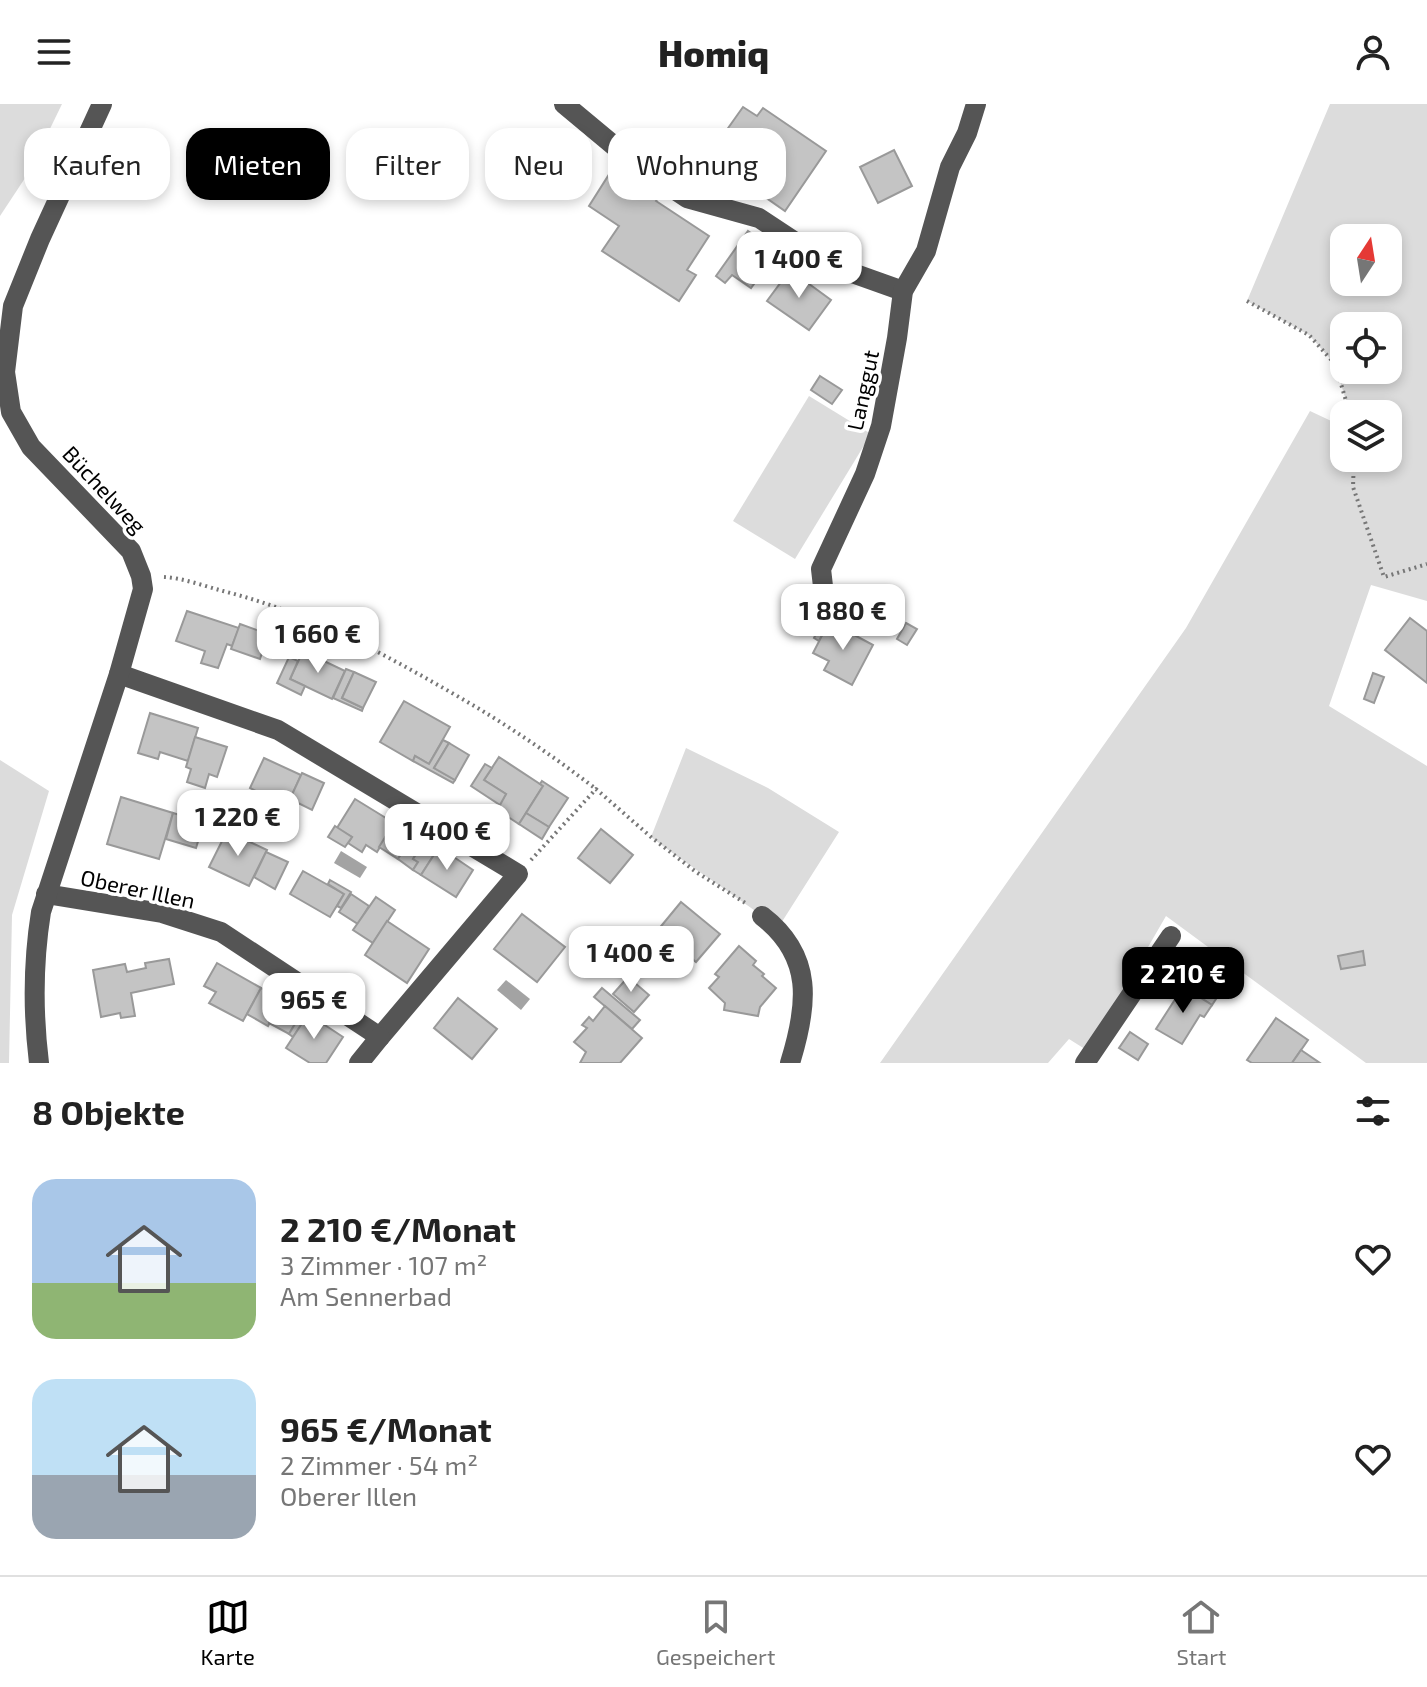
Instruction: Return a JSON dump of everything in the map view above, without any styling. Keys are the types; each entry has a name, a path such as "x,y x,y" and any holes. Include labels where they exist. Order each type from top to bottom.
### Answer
{"street":[{"name":"Büchelweg","path":"102,104 13,306 5,372 11,412 31,447 125,543 141,576"},
{"path":"564,104 636,164 687,198 759,218 830,265 903,291"},
{"name":"Langgut","path":"824,595 821,569 865,474 881,426 903,291 926,251 950,167 967,133 976,104"},
{"path":"39,1063 35,946 46,894 141,601 141,576"},
{"path":"119,674 278,730 518,874 359,1063"},
{"name":"Oberer Illen","path":"46,894 162,913 221,932 380,1037"},
{"path":"762,916 778,928 797,955 804,985 799,1027 790,1063"},
{"path":"1085,1063 1171,936"}],"path":[{"path":"1247,301 1309,335 1335,364 1346,400"},
{"path":"1354,472 1353,487 1384,577 1427,564"},
{"path":"141,576 168,577 248,597 341,633 394,658 546,750 696,872 728,889 762,916"},
{"path":"518,874 596,789"}],"shaded area":[{"path":"0,104 62,104 50,128 24,128 24,180 0,216"},
{"path":"1330,104 1427,104 1427,601 1371,585 1329,706 1427,766 1427,1063 1366,1063 1166,916 1088,1051 1069,1039 1048,1063 880,1063 1186,628 1310,411 1330,420 1330,472 1402,472 1402,400 1346,400 1341,384 1402,384 1402,312 1330,312 1330,358 1309,335 1247,301"},
{"path":"809,396 871,434 795,559 733,521"},
{"path":"686,748 768,788 839,832 778,928 651,837"},
{"path":"0,760 49,791 12,915 9,1063 0,1063"},
{"path":"341,851 367,867 360,878 334,863"},
{"path":"506,980 530,999 521,1010 497,990"}],"building":[{"path":"743,107 757,116 763,108 826,151 785,211 769,200 786,200 786,128 728,128"},
{"path":"894,150 912,186 878,203 860,167"},
{"path":"608,176 608,200 657,200 709,236 687,270 696,275 679,301 602,251 619,226 589,206"},
{"path":"748,231 777,252 751,288 732,275 725,283 716,276"},
{"path":"790,270 831,300 809,330 767,301"},
{"path":"820,376 842,390 832,404 811,390"},
{"path":"850,591 860,597 850,616 839,611"},
{"path":"860,597 881,608 871,628 850,616"},
{"path":"187,611 239,628 232,646 227,644 218,668 201,663 205,651 176,641"},
{"path":"826,615 840,622 837,627 829,622 819,641 814,638"},
{"path":"1410,618 1427,631 1427,683 1385,650"},
{"path":"829,622 837,627 840,622 845,625 843,629 873,645 852,685 824,670 829,661 813,653"},
{"path":"906,623 917,629 907,645 897,639"},
{"path":"240,624 268,634 260,659 231,649"},
{"path":"303,651 345,671 332,699 290,679"},
{"path":"289,657 298,661 290,679 305,686 301,695 277,683"},
{"path":"346,669 354,672 342,698 363,708 362,711 333,698"},
{"path":"354,672 376,682 363,708 342,698"},
{"path":"1373,673 1384,677 1374,703 1364,699"},
{"path":"404,701 450,727 429,764 415,756 413,761 380,742"},
{"path":"150,713 198,728 188,761 160,752 158,759 138,753"},
{"path":"195,737 227,747 217,777 209,774 205,788 187,782 191,769 186,767"},
{"path":"443,740 449,743 434,768 455,780 453,783 413,761 415,756 429,764"},
{"path":"449,743 469,755 455,780 434,768"},
{"path":"499,757 543,786 519,824 496,809 506,794 484,780"},
{"path":"264,758 301,775 287,806 275,800 273,805 259,799 262,794 250,788"},
{"path":"485,764 492,768 484,780 506,794 500,805 471,786"},
{"path":"302,773 324,783 312,810 290,799"},
{"path":"542,781 568,798 549,827 526,813 543,786 540,784"},
{"path":"121,797 173,813 159,859 107,844"},
{"path":"355,799 394,823 377,852 366,845 362,852 348,843 352,837 337,828"},
{"path":"173,813 204,822 196,848 166,839"},
{"path":"526,813 549,827 542,839 519,824"},
{"path":"394,823 413,835 398,859 379,847"},
{"path":"335,826 352,837 345,847 328,837"},
{"path":"601,829 633,855 610,883 578,858"},
{"path":"227,831 267,850 249,886 209,867"},
{"path":"413,835 424,842 413,859 418,862 413,870 398,859"},
{"path":"424,842 437,850 421,875 413,870 418,862 413,859"},
{"path":"439,847 473,870 456,897 421,875"},
{"path":"266,852 288,862 275,889 254,877"},
{"path":"303,871 344,894 330,917 290,894"},
{"path":"330,880 351,892 341,908 337,906 344,894 328,884"},
{"path":"351,894 369,906 358,924 339,912"},
{"path":"376,897 395,910 373,943 353,930"},
{"path":"681,902 720,934 696,962 680,949 675,955 653,936"},
{"path":"522,914 565,947 537,982 494,949"},
{"path":"387,921 429,949 407,983 365,955"},
{"path":"739,946 756,961 753,965 776,988 760,1007 758,1016 724,1010 725,1003 709,988 719,977 715,974"},
{"path":"1197,950 1233,973 1212,1005 1180,984 1194,964 1190,962"},
{"path":"1363,951 1365,965 1341,969 1338,956"},
{"path":"169,959 174,984 131,993 135,1016 121,1018 120,1013 101,1017 93,970 125,964 127,972 146,968 145,963"},
{"path":"217,963 261,988 243,1021 209,1003 216,992 204,986"},
{"path":"628,977 649,995 634,1012 613,994"},
{"path":"1183,987 1212,1005 1204,1017 1200,1015 1182,1044 1156,1029"},
{"path":"261,988 281,1001 268,1026 247,1014"},
{"path":"602,988 640,1020 632,1029 594,997"},
{"path":"458,998 497,1029 472,1059 434,1028"},
{"path":"281,1001 301,1014 289,1034 269,1023"},
{"path":"605,1006 642,1038 620,1063 580,1063 586,1052 574,1042 587,1028 582,1025 589,1017 593,1021"},
{"path":"301,1014 306,1018 293,1037 289,1034"},
{"path":"308,1014 343,1037 326,1063 310,1063 286,1048"},
{"path":"1276,1018 1308,1040 1292,1063 1252,1063 1247,1060"},
{"path":"1130,1032 1148,1044 1138,1060 1119,1048"},
{"path":"1301,1050 1320,1063 1292,1063"}]}
